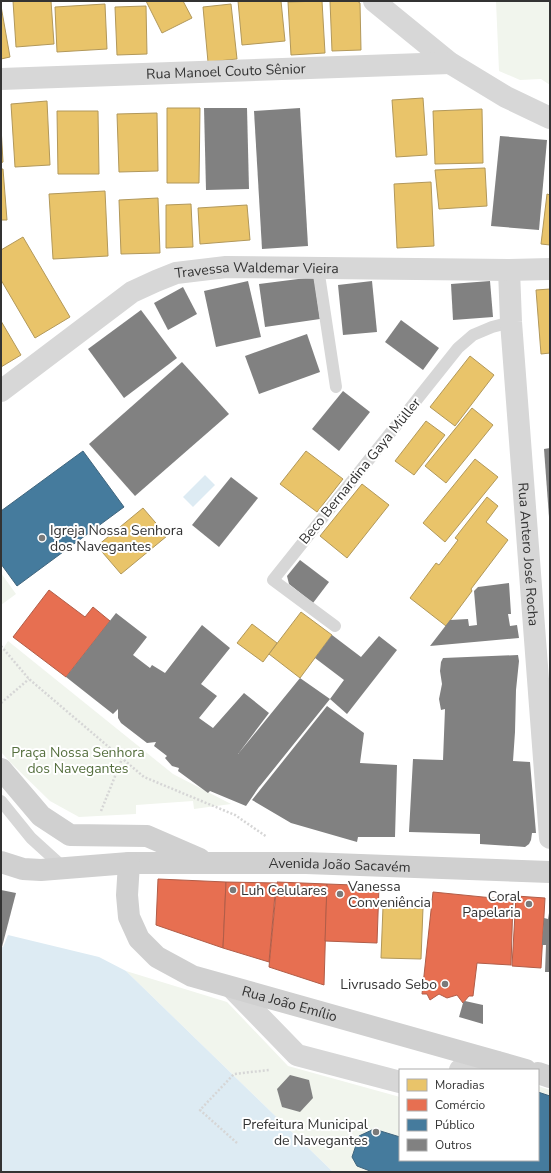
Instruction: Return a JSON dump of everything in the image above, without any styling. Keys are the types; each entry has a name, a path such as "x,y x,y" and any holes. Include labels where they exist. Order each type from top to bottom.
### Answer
{"main road":[{"path":"1,769 41,816 70,835 147,836 209,863"},
{"name":"Avenida João Sacavém","path":"3,866 29,870 41,870 129,862 306,863 550,872"},
{"name":"Rua João Emílio","path":"129,862 127,895 129,917 139,939 157,957 192,976 522,1069"},
{"path":"539,1073 550,1077"}],"street":[{"path":"374,1 450,63 506,97 550,118"},
{"name":"Rua Manoel Couto Sênior","path":"1,79 450,63"},
{"name":"Travessa Waldemar Vieira","path":"1,391 132,292 176,273 226,267 509,270 550,269"},
{"name":"Rua Antero José Rocha","path":"509,270 511,322 550,838"},
{"path":"232,988 297,1055 399,1082"},
{"path":"465,1069 497,1062"}],"lane":[{"path":"318,268 336,387"},
{"name":"Beco Bernardina Gaya Müller","path":"335,626 273,580 458,348 473,335 492,327 511,322"},
{"path":"1,801 31,838 64,868"}],"path":[{"path":"1,646 28,679 144,777 235,815 267,837"},
{"path":"1,703 28,679"},
{"path":"99,817 122,759"},
{"path":"237,1143 200,1110 234,1074 269,1070"}],"green space":[{"path":"496,1 550,1 550,85 541,79 520,80 499,71"},
{"path":"1,573 16,594 1,605"},
{"name":"Praça Nossa Senhora dos Navegantes","path":"8,641 173,774 231,804 194,809 193,801 136,805 136,814 79,817 50,801 1,752 1,652"},
{"path":"126,971 227,1002 288,1066 399,1097 399,1161 539,1161 539,1086 550,1090 550,1172 333,1172"}],"shaded area":[{"path":"205,475 215,485 193,507 183,497"},
{"path":"8,935 99,957 126,971 333,1172 1,1172 1,947 3,947"}],"building: Moradias":[{"path":"13,1 51,1 54,44 16,47"},
{"path":"146,1 183,1 192,18 162,33"},
{"path":"238,1 281,1 285,41 242,45"},
{"path":"322,1 325,53 291,55 288,2"},
{"path":"330,1 357,1 360,3 361,50 332,51"},
{"path":"105,4 107,49 57,52 55,7"},
{"path":"231,4 237,59 208,62 203,7"},
{"path":"1,6 10,57 1,59"},
{"path":"146,6 147,54 117,55 115,7"},
{"path":"423,98 427,155 396,157 392,100"},
{"path":"47,101 50,165 15,167 11,104"},
{"path":"167,108 200,108 199,183 167,183"},
{"path":"482,109 483,163 435,164 433,111"},
{"path":"57,111 98,111 99,174 58,174"},
{"path":"157,113 158,171 119,172 117,114"},
{"path":"1,127 3,162 1,163"},
{"path":"485,168 487,206 439,209 435,170"},
{"path":"1,169 3,169 7,220 1,220"},
{"path":"431,182 434,246 397,248 394,184"},
{"path":"105,191 108,256 53,259 49,194"},
{"path":"547,194 550,195 550,245 541,244"},
{"path":"158,198 160,253 121,254 119,200"},
{"path":"191,204 193,247 166,248 166,205"},
{"path":"247,205 250,240 200,244 198,208"},
{"path":"23,237 70,317 35,338 1,280 1,250"},
{"path":"550,289 550,353 541,354 536,290"},
{"path":"1,321 21,355 1,367"},
{"path":"470,356 494,375 455,426 430,407"},
{"path":"472,408 493,425 446,483 425,466"},
{"path":"426,421 445,435 414,475 395,461"},
{"path":"306,451 343,479 317,512 280,484"},
{"path":"475,459 498,477 445,542 423,523"},
{"path":"362,484 389,505 347,558 320,536"},
{"path":"487,497 498,506 486,522 508,540 471,589 472,591 446,626 410,598 436,563 439,565 458,540 455,538"},
{"path":"143,508 167,536 121,574 97,546"},
{"path":"301,612 332,635 300,678 269,654"},
{"path":"252,624 277,643 263,662 237,643"},
{"path":"383,907 423,908 421,959 381,958"}],"building: Comércio":[{"path":"49,590 85,617 93,607 110,621 66,677 13,637"},
{"path":"158,879 226,882 223,948 156,925"},
{"path":"226,882 276,883 269,962 223,948"},
{"path":"277,882 327,884 324,985 269,967"},
{"path":"327,884 379,886 377,943 325,941"},
{"path":"433,892 513,900 511,965 477,963 473,996 469,996 463,1003 457,995 447,998 439,994 430,1000 427,994 422,994"},
{"path":"516,896 545,898 541,968 512,966"}],"building: Público":[{"name":"Igreja Nossa Senhora dos Navegantes","path":"83,451 124,507 17,586 1,564 1,511"},
{"name":"Prefeitura Municipal de Navegantes","path":"539,1092 550,1096 550,1172 370,1172 357,1166 352,1157 359,1136 374,1129 399,1137 399,1161 539,1161"}],"building: Outros":[{"path":"204,108 247,108 249,189 206,190"},
{"path":"300,108 308,246 262,249 254,111"},
{"path":"500,136 547,140 539,230 491,226"},
{"path":"314,277 320,319 265,327 259,284"},
{"path":"248,281 261,337 216,347 204,291"},
{"path":"372,281 377,332 343,335 338,285"},
{"path":"490,281 493,317 453,320 451,284"},
{"path":"183,287 197,314 168,330 154,303"},
{"path":"141,310 177,358 124,398 88,349"},
{"path":"401,320 439,348 423,370 385,342"},
{"path":"307,334 320,372 259,394 245,356"},
{"path":"182,362 229,414 135,496 89,444"},
{"path":"343,391 370,412 339,451 312,429"},
{"path":"550,448 550,517 549,517 544,449"},
{"path":"231,477 258,498 219,547 192,525"},
{"path":"300,560 329,582 313,603 289,584 287,576"},
{"path":"509,583 511,614 508,614 510,626 517,625 519,638 430,646 450,620 468,619 469,626 477,625 474,591 478,587"},
{"path":"116,613 147,637 133,655 150,668 152,665 165,673 202,625 230,648 201,684 217,696 199,718 213,728 244,693 269,713 238,754 300,678 330,699 259,787 246,806 210,791 208,793 178,771 179,768 172,766 165,758 167,756 154,746 156,742 147,743 121,723 118,718 118,709 113,714 66,677"},
{"path":"332,635 361,657 379,636 397,650 347,714 330,699 344,680 315,658"},
{"path":"518,655 519,661 516,690 513,761 530,762 536,833 532,833 529,844 525,847 480,844 480,834 409,832 413,759 443,760 445,709 441,710 439,699 442,684 440,671 443,658"},
{"path":"327,706 364,733 360,763 397,765 395,837 358,837 357,842 291,823 252,800"},
{"path":"1,890 16,893 2,947 1,947"},
{"path":"549,913 550,972 545,972 546,945 542,945 544,918 548,919"},
{"path":"465,1001 483,1005 483,1024 459,1017"},
{"path":"290,1075 309,1080 313,1098 300,1112 282,1107 277,1089"}],"place":[{"name":"Igreja Nossa Senhora dos Navegantes","path":"42,538"},
{"name":"Luh Celulares","path":"233,890"},
{"name":"Vanessa Conveniência","path":"340,894"},
{"name":"Coral Papelaria","path":"529,904"},
{"name":"Livrusado Sebo","path":"445,984"},
{"name":"Prefeitura Municipal de Navegantes","path":"376,1132"}]}
